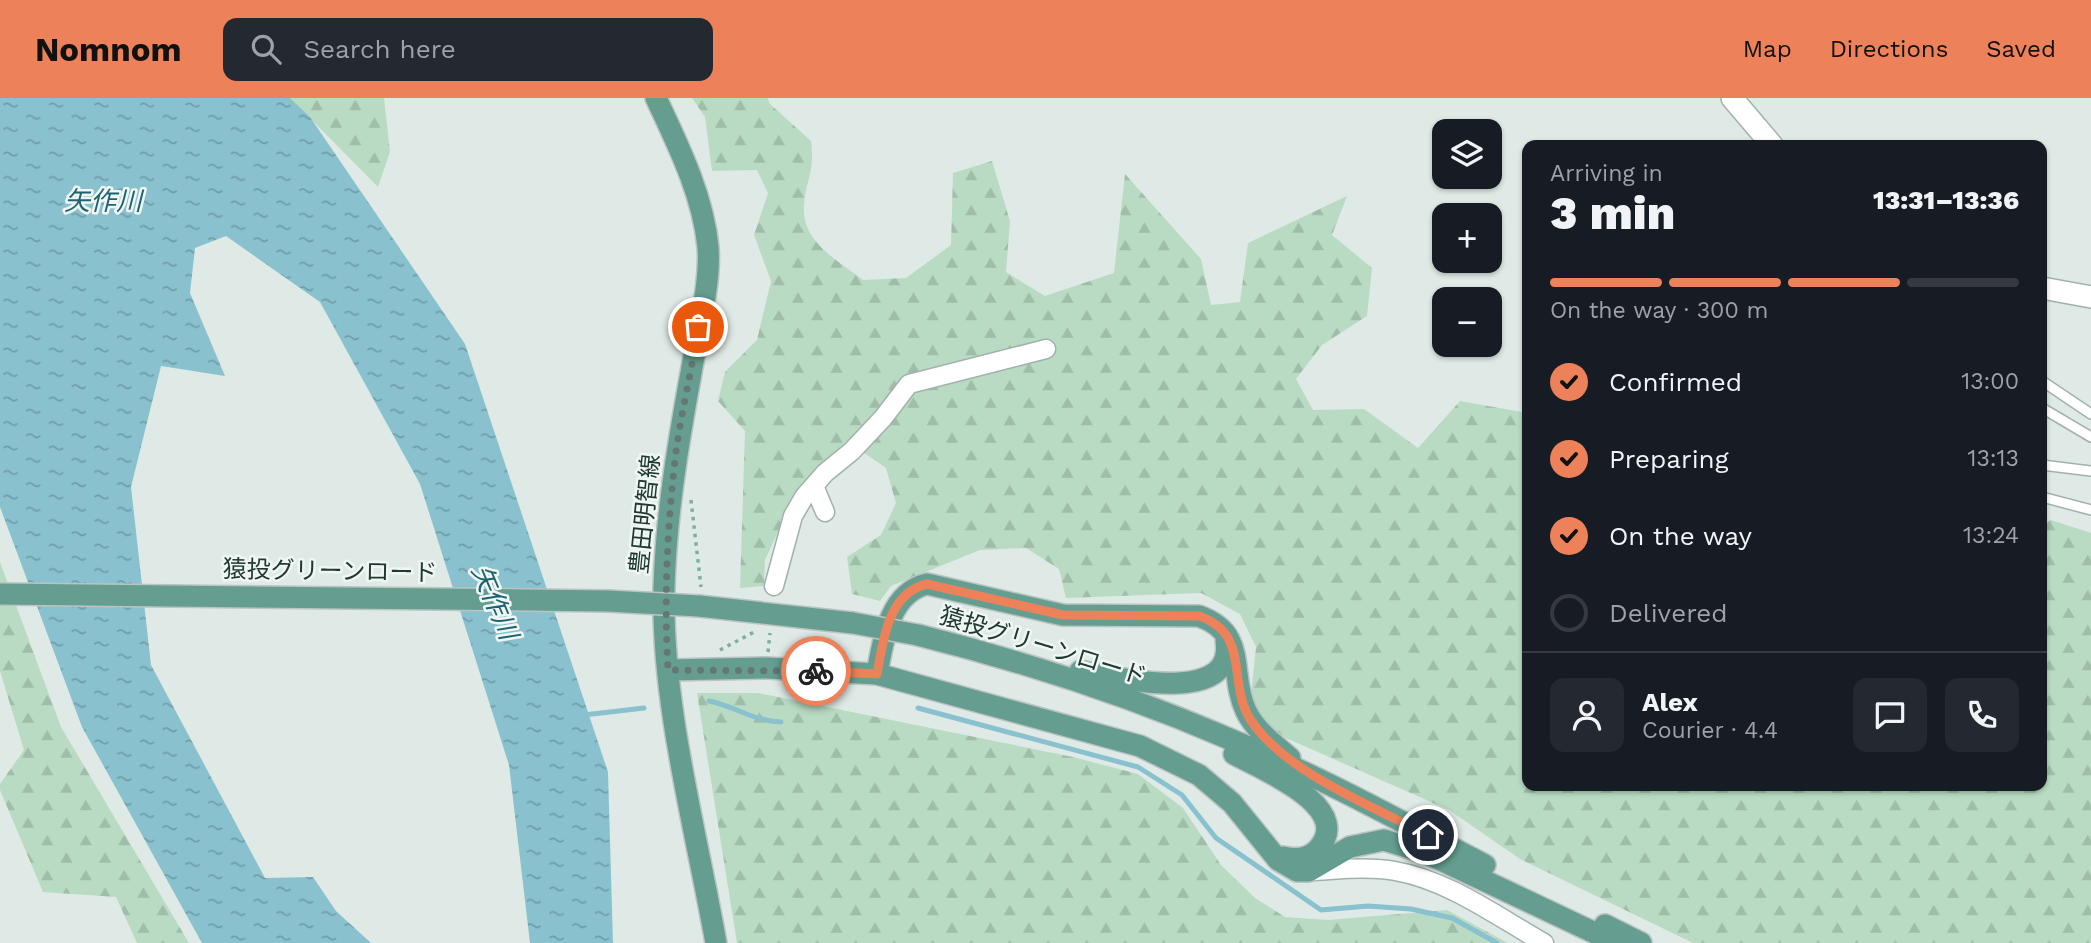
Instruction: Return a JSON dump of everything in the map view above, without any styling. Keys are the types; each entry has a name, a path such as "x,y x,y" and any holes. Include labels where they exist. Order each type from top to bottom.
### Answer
{"main road":[{"name":"豊田明智線","path":"656,98 680,147 708,249 695,348 675,458 664,588 668,670 716,943"},
{"path":"877,674 893,611 907,593 927,584 1063,615 1199,616 1222,628 1234,648 1240,695 1252,721 1312,776"},
{"name":"猿投グリーンロード","path":"0,594 701,601 853,622 918,635 1016,659 1199,726 1312,776 1641,943"},
{"path":"1016,659 1145,682 1189,682 1205,678 1222,664 1227,647 1222,628"},
{"path":"668,670 766,668 877,674 1114,738 1160,754 1216,788 1286,866 1309,871 1350,847 1384,840 1426,853 1616,943"},
{"path":"1087,683 1278,778 1311,799 1325,817 1325,838 1319,848 1304,858 1283,856 1262,841"}],"street":[{"path":"1732,98 1768,140"},
{"path":"2047,289 2091,297"},
{"path":"774,586 793,516 814,486 883,418 909,384 920,378 1045,349"},
{"path":"814,486 825,512"},
{"path":"1309,871 1373,869 1411,874 1445,888 1544,943"}],"lane":[{"path":"2047,384 2091,414"},
{"path":"2047,411 2091,437"},
{"path":"2047,466 2091,471"},
{"path":"2047,498 2091,510"}],"path":[{"path":"690,491 701,601"},
{"path":"708,656 768,626"}],"green space":[{"path":"290,98 384,98 390,152 378,187"},
{"path":"692,98 768,98 769,103 811,141 811,168 804,206 809,230 823,249 863,280 906,278 951,245 953,173 992,161 1010,221 1006,272 1045,296 1114,273 1125,174 1201,259 1211,305 1240,302 1248,243 1347,196 1332,235 1372,268 1367,316 1322,345 1296,379 1313,410 1364,409 1418,448 1460,401 1522,412 1522,791 2047,791 2047,522 2051,520 2091,533 2091,943 1693,943 1520,859 1449,810 1286,738 1264,722 1251,695 1256,647 1240,614 1201,593 1066,598 1059,569 1026,548 980,550 891,586 880,601 852,594 847,557 881,535 896,503 886,468 847,441 797,491 765,560 764,586 740,588 745,431 718,401 725,372 757,340 771,281 754,235 768,193 757,170 712,171 705,117"},
{"path":"0,562 61,727 189,943 137,943 116,897 43,892 0,790 0,784 24,750 0,671"},
{"path":"697,693 758,693 1073,757 1138,774 1183,808 1221,865 1255,898 1285,917 1328,920 1447,910 1508,943 737,943"}],"water":[{"name":"矢作川","path":"0,98 290,98 310,117 465,344 608,772 613,943 530,943 509,765 420,484 320,302 226,236 195,248 190,293 225,376 161,366 131,487 151,665 265,878 313,877 336,911 371,943 202,943 82,727 0,507"}],"waterway":[{"path":"709,701 760,719 781,722"},
{"path":"584,715 644,708"},
{"path":"918,708 1138,767 1182,795 1216,838 1321,910 1368,906 1411,909 1452,918 1497,943"}],"way so far":[{"path":"698,327 675,458 664,588 668,670 766,668 816,671"}],"route":[{"path":"816,671 877,674 893,611 907,593 927,584 1063,615 1199,616 1222,628 1229,638 1234,648 1237,681 1245,709 1274,745 1312,776 1428,835"}]}
